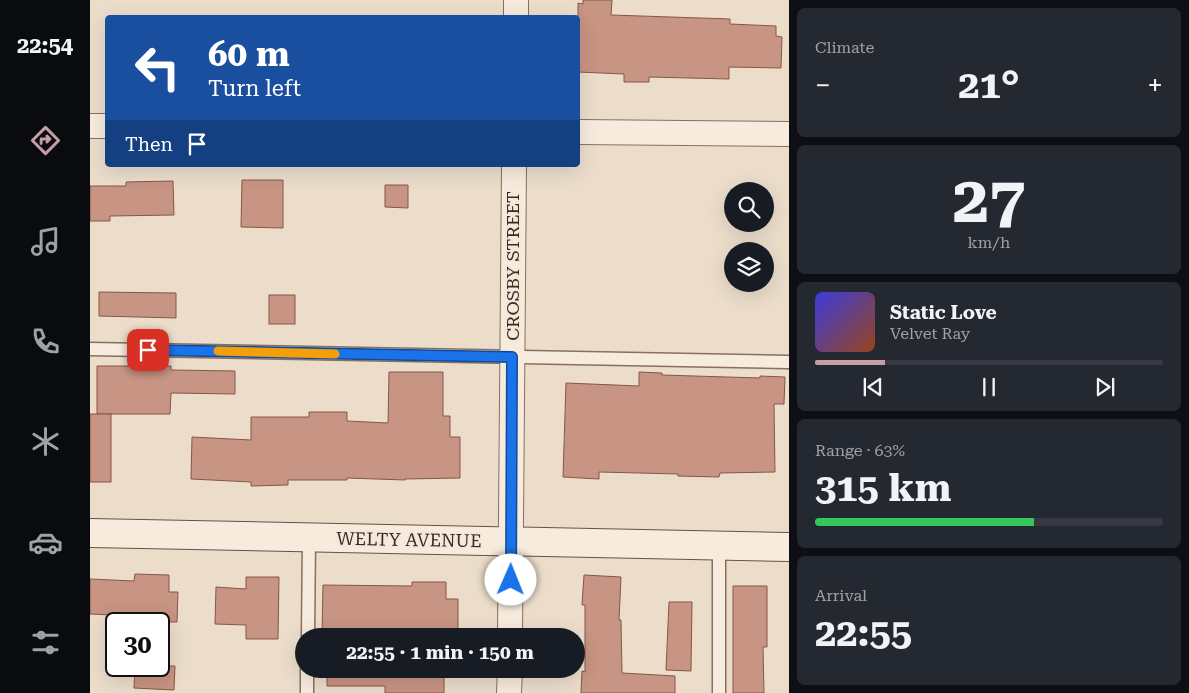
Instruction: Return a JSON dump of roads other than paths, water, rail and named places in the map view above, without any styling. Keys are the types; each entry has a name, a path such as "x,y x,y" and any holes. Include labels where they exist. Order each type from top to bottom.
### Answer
{"street":[{"path":"516,0 516,15"},
{"path":"90,126 105,126"},
{"path":"580,132 789,134"},
{"name":"CROSBY STREET","path":"510,628 514,167"},
{"name":"WELTY AVENUE","path":"90,532 789,547"},
{"path":"509,693 510,678"}],"lane":[{"path":"90,349 789,362"},
{"path":"308,628 309,538"},
{"path":"719,546 719,693"},
{"path":"307,678 307,693"}]}
